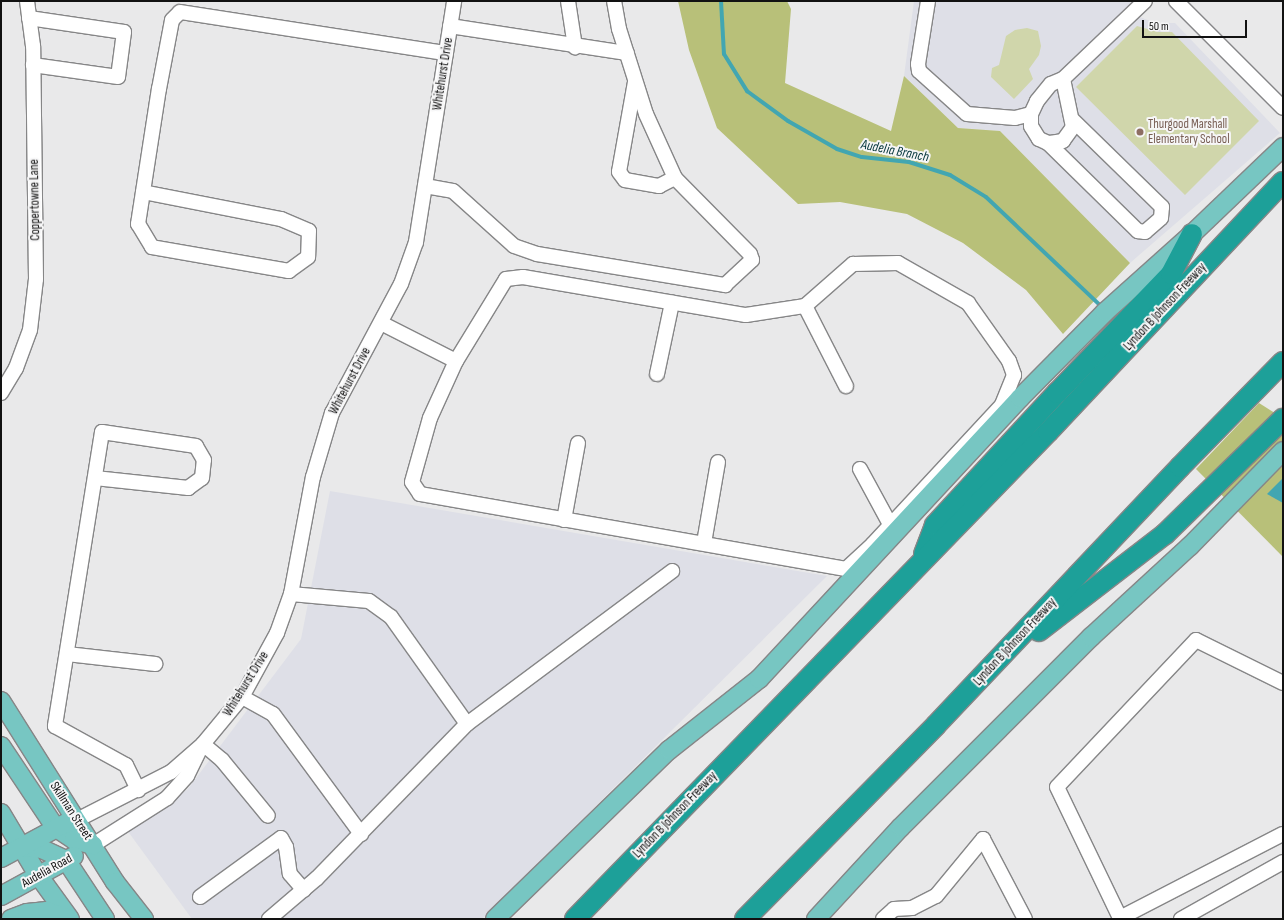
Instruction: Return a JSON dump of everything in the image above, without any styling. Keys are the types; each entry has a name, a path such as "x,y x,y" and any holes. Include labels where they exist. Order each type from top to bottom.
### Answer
{"highway":[{"name":"Lyndon B Johnson Freeway","path":"575,919 1048,432 1283,182"},
{"path":"920,563 936,526 1057,393 1171,274 1192,234"},
{"name":"Lyndon B Johnson Freeway","path":"745,919 990,669 1180,466 1283,362"},
{"path":"990,669 1165,534 1283,419"}],"main road":[{"path":"495,919 669,750 759,679 1020,398 1105,312 1192,234 1283,147"},
{"path":"816,919 900,827 1091,637 1190,546 1283,451"},
{"name":"Skillman Street","path":"1,701 94,845 116,882 144,919"},
{"path":"1,746 55,827 74,840 94,845"},
{"path":"1,813 38,875 70,919"},
{"path":"1,858 55,827 77,820"},
{"name":"Audelia Road","path":"1,896 94,845"},
{"path":"21,847 42,849 66,860 105,919"},
{"path":"12,919 27,913 48,911 70,919"}],"street":[{"name":"Coppertowne Lane","path":"1,393 16,368 30,330 36,279 33,65 28,1"},
{"name":"Whitehurst Drive","path":"77,820 171,772 203,744 242,697 277,633 291,594 321,446 332,413 401,284 416,242 454,1"},
{"path":"568,1 575,47"},
{"path":"425,186 454,191 514,246 537,254 725,285 752,260 750,254 675,178 646,114 627,53 614,1"},
{"path":"928,1 918,64 920,71 967,114 1015,118 1031,114"},
{"path":"1072,120 1162,207 1161,218 1145,232 1138,231 1048,143 1039,139 1031,126 1031,114 1037,101 1051,84 1064,79 1145,1"},
{"path":"1176,1 1283,108"},
{"path":"143,192 281,219 309,231 308,257 289,271 152,247 138,224 143,192 172,20 180,12 446,53"},
{"path":"29,18 124,32 118,78 33,65"},
{"path":"450,26 575,47 627,53"},
{"path":"636,78 619,172 625,180 660,186 675,178"},
{"path":"1048,143 1063,141 1073,127 1064,79"},
{"path":"853,264 898,264 968,303 1009,361 1014,375 1002,405 891,526 846,569 420,494 412,482 430,418 456,361 506,279 523,277 672,303 746,315 805,306 853,264"},
{"path":"657,374 672,303"},
{"path":"805,306 846,386"},
{"path":"381,323 456,361"},
{"path":"95,478 188,488 202,478 204,460 196,446 102,432 55,726 126,765 138,790"},
{"path":"564,520 578,443"},
{"path":"704,543 718,462"},
{"path":"860,469 891,526"},
{"path":"269,919 304,890 361,834 467,724 672,571"},
{"path":"291,594 369,601 391,617 467,724"},
{"path":"1283,684 1196,640 1057,787 1120,918 1283,834"},
{"path":"67,654 155,664"},
{"path":"242,697 273,714 361,834"},
{"path":"203,744 222,760 268,816"},
{"name":"Whitehurst Drive","path":"94,845 167,798 187,776 203,744"},
{"path":"200,897 281,838 286,847 290,874 304,890"},
{"path":"883,919 894,909 912,908 936,896 984,839 1025,919"},
{"path":"1181,919 1283,862"}],"shaded area":[{"name":"Thurgood Marshall Elementary School","path":"914,1 1130,1 1132,9 1140,17 1155,23 1175,23 1280,133 1130,263 1000,131 958,128 904,76"},
{"path":"330,491 827,576 482,919 192,919 124,826 187,790 301,639"}],"green space":[{"path":"678,1 787,1 791,9 785,83 891,131 904,76 958,128 1000,131 1130,263 1063,334 1026,290 963,243 907,214 840,202 798,204 717,128 689,50"},
{"path":"1137,26 1158,32 1172,32 1259,121 1185,195 1076,87"},
{"path":"1027,28 1038,31 1041,46 1039,55 1029,69 1033,79 1014,99 991,77 992,68 999,65 1006,36 1015,30"},
{"path":"1259,403 1283,418 1283,557 1196,469"}],"water":[{"path":"1283,478 1283,503 1267,494"}],"waterway":[{"name":"Audelia Branch","path":"721,1 724,54 747,91 788,121 837,149 862,157 909,162 950,175 986,197 1102,307"}],"place":[{"name":"Thurgood Marshall Elementary School","path":"1140,132"}]}
